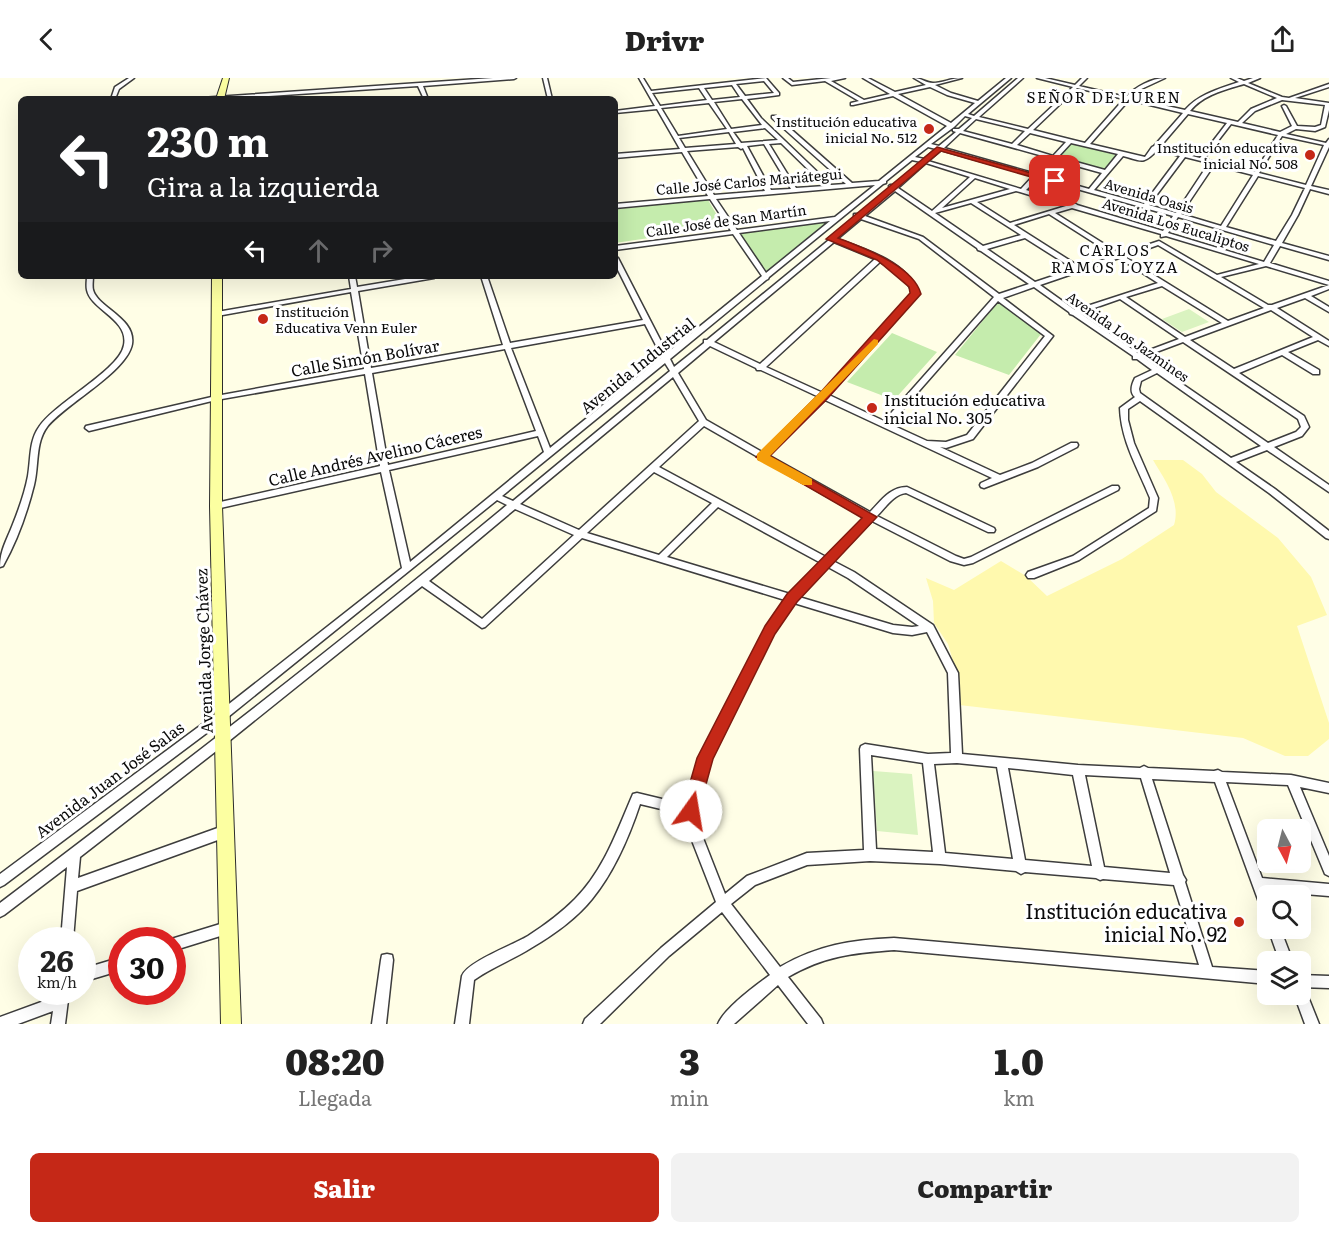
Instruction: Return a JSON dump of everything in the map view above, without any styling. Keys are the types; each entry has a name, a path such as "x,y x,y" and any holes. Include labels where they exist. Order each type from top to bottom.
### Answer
{"main road":[{"path":"221,96 226,78"},
{"name":"Avenida Jorge Chávez","path":"217,279 216,506 225,738 231,1024"}],"street":[{"path":"114,96 117,88 132,78"},
{"path":"250,96 514,78"},
{"path":"545,78 549,96"},
{"path":"641,78 711,196 766,278"},
{"path":"785,78 792,84 843,78"},
{"path":"865,78 959,132 1106,172"},
{"path":"916,78 949,94 979,103"},
{"path":"853,104 960,78"},
{"path":"884,182 1009,78"},
{"path":"0,911 225,738 422,581 895,188 1021,78"},
{"path":"1039,78 1328,144 1280,244 1266,264 1215,277"},
{"path":"1013,146 1085,78"},
{"path":"1086,144 1138,89 1163,78"},
{"path":"1222,228 1281,135 1294,127 1315,129 1323,126 1329,104 1281,98 1233,78"},
{"path":"965,115 1143,159 1148,158 1185,111 1203,96 1258,78"},
{"path":"618,112 712,103 773,95 777,91 764,79 651,92"},
{"path":"824,79 863,101"},
{"path":"733,83 766,126 828,185"},
{"path":"420,84 425,96"},
{"path":"1288,99 1329,85"},
{"path":"701,87 743,147 768,191"},
{"path":"324,91 325,96"},
{"path":"1239,124 1253,110 1281,98"},
{"path":"1284,106 1294,127"},
{"path":"774,117 849,183"},
{"path":"1202,160 1230,122"},
{"path":"678,137 766,126"},
{"path":"618,156 743,147 782,141"},
{"path":"933,213 1019,190 1038,176 1070,141"},
{"path":"767,144 794,189"},
{"name":"Avenida Oasis","path":"928,145 1329,258"},
{"path":"1154,148 1329,192"},
{"path":"1090,190 1121,154"},
{"path":"1145,206 1183,156"},
{"name":"Avenida Los Eucaliptos","path":"913,158 1074,205 1329,285"},
{"path":"886,424 998,297 1159,243 1212,163"},
{"path":"933,213 974,176"},
{"name":"Calle José Carlos Mariátegui","path":"618,206 849,183 884,182"},
{"name":"Avenida Los Jazmines","path":"884,182 933,213 980,249 1329,489"},
{"name":"Avenida Industrial","path":"407,570 884,182"},
{"path":"973,202 1078,269"},
{"path":"1009,225 1074,205"},
{"path":"848,211 921,238 1049,336 970,437 946,445 924,443"},
{"path":"1051,213 1226,323"},
{"name":"Calle José de San Martín","path":"618,248 841,217"},
{"path":"980,249 1026,236"},
{"path":"762,457 824,396 916,294 914,286 880,258 831,239"},
{"path":"1159,243 1329,344"},
{"path":"760,368 880,258"},
{"path":"618,264 666,359 703,422 871,517 953,559 964,562 973,560 1115,488"},
{"path":"0,564 19,521 31,481 34,447 41,429 56,412 111,368 127,350 129,344 125,331 114,315 90,291 90,279"},
{"path":"352,279 384,468 407,570"},
{"path":"217,314 417,279"},
{"path":"485,279 507,346 549,454"},
{"path":"1072,313 1164,284"},
{"path":"1136,357 1329,285"},
{"path":"1305,295 1329,310"},
{"path":"1122,297 1301,418 1305,427 1299,434 1230,461"},
{"name":"Calle Simón Bolívar","path":"89,428 216,398 648,321"},
{"path":"1234,372 1319,337"},
{"path":"707,342 1000,478"},
{"path":"1284,353 1316,372"},
{"path":"1156,370 1135,385 1136,393 1140,397 1313,521 1329,536"},
{"path":"1031,575 1076,558 1153,509 1154,498 1127,436 1123,419 1124,408 1140,397"},
{"path":"422,581 482,624 703,422"},
{"name":"Calle Andrés Avelino Cáceres","path":"216,506 540,433"},
{"path":"984,484 1035,465 1074,445"},
{"path":"654,468 850,575 930,628 953,673 957,758"},
{"path":"816,1024 722,902 697,838 691,811 705,758 770,630 792,598 899,490 907,490 991,530"},
{"path":"497,497 582,535 893,629 912,631 930,628"},
{"path":"661,558 717,503"},
{"name":"Avenida Juan José Salas","path":"0,881 224,714 407,570"},
{"path":"870,855 864,749 928,759 957,758 1078,770 1144,771 1291,780 1329,788"},
{"path":"928,759 940,858"},
{"path":"1002,763 1021,868"},
{"path":"1078,770 1100,874"},
{"path":"1144,771 1208,973"},
{"path":"1218,775 1257,884 1329,890"},
{"path":"1291,780 1329,870"},
{"path":"462,1024 464,989 468,976 484,964 525,945 562,918 591,891 613,853 637,798 691,811"},
{"path":"73,886 226,831"},
{"path":"68,927 74,855"},
{"path":"590,1024 722,902 751,880 807,859 870,855 940,858 1021,868 1180,880"},
{"path":"186,941 230,927"},
{"path":"725,1024 758,990 778,974 795,963 840,948 894,944 1257,977"},
{"path":"379,1024 387,960"},
{"path":"1311,981 1329,982"},
{"path":"0,1024 42,1005"},
{"path":"58,1024 61,1005"},
{"path":"1304,1005 1312,1024"}],"green space":[{"path":"1071,143 1117,155 1104,169 1057,157"},
{"path":"708,200 724,227 618,243 618,209"},
{"path":"828,222 765,273 739,233"},
{"path":"998,302 1041,334 1009,375 955,355"},
{"path":"1189,309 1209,322 1182,332 1162,319"},
{"path":"892,333 937,352 894,400 847,382"},
{"path":"873,771 912,774 918,835 877,831"}],"sand":[{"path":"1153,460 1183,460 1202,474 1216,492 1278,538 1311,577 1327,615 1297,626 1329,723 1329,739 1308,756 1285,756 1243,738 959,705 956,671 948,644 934,623 933,601 926,578 954,590 1001,561 1026,576 1047,596 1122,559 1174,525 1176,516 1174,500"}],"slow traffic":[{"path":"808,482 762,457 824,396 874,342"}],"place":[{"name":"Institución educativa inicial No. 512","path":"929,129"},
{"name":"Institución educativa inicial No. 508","path":"1310,155"},
{"name":"Institución Educativa Venn Euler","path":"263,319"},
{"name":"Institución educativa inicial No. 305","path":"872,408"},
{"name":"Institución educativa inicial No. 92","path":"1239,922"}],"district":[{"name":"SEÑOR DE LUREN","path":"1104,96"},
{"name":"CARLOS RAMOS LOYZA","path":"1115,258"}],"route":[{"path":"691,811 705,758 770,630 792,598 828,564 871,517 762,457 824,396 916,294 914,286 880,258 831,239 895,188 940,148 1055,181"}]}
